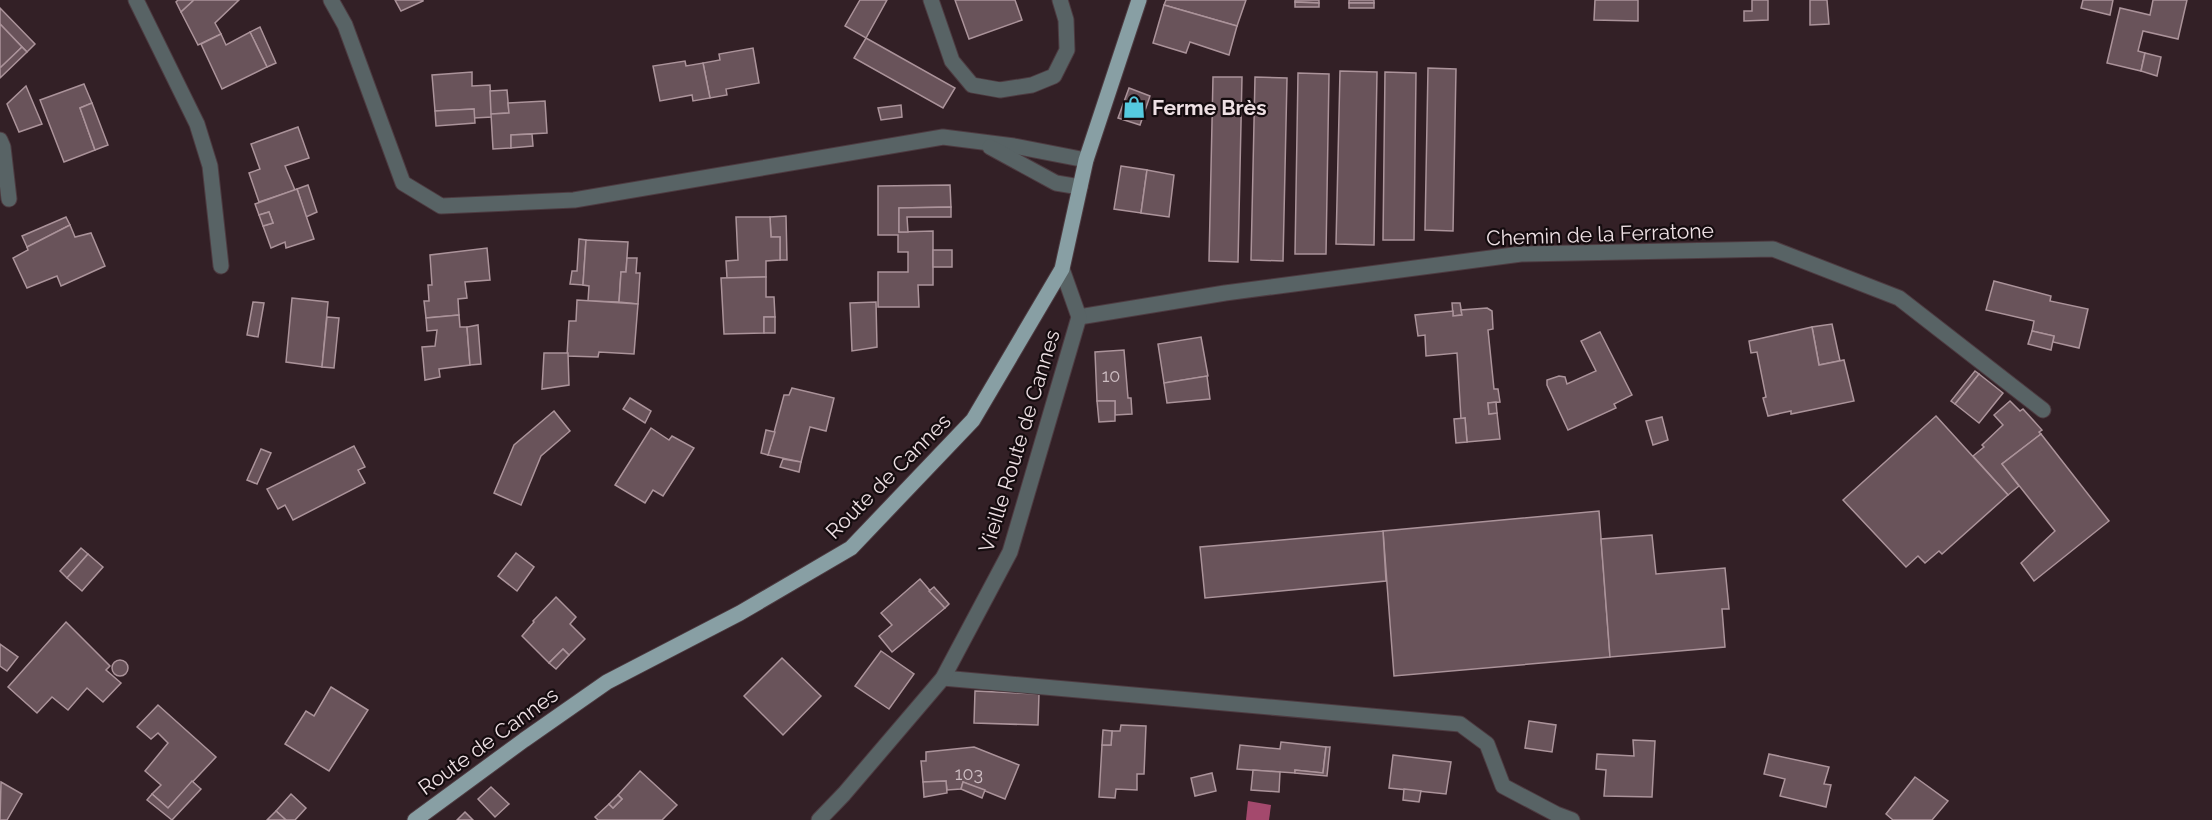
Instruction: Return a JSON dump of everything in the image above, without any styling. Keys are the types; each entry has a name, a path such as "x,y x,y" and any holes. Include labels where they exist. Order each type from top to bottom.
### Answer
{"main road":[{"name":"Route de Cannes","path":"415,820 607,682 740,613 851,548 973,420 1062,269 1086,160 1139,0"}],"street":[{"path":"136,0 197,124 210,166 221,266"},
{"path":"331,0 345,25 403,183 441,206 574,200 943,137 1014,146 1086,160"},
{"path":"931,0 952,61 972,85 1000,90 1032,85 1054,76 1067,50 1066,20 1060,0"},
{"path":"0,140 3,147 9,199"},
{"path":"979,142 1056,183 1080,187"},
{"name":"Chemin de la Ferratone","path":"1079,317 1225,293 1521,254 1773,249 1899,298 2043,410"},
{"name":"Vieille Route de Cannes","path":"819,820 943,678 1010,552 1079,317 1062,269"},
{"path":"943,678 1460,724 1487,744 1503,786 1572,820"}],"shaded area":[{"path":"1248,801 1271,805 1269,820 1246,820"}],"building":[{"path":"194,0 181,12 176,2"},
{"path":"194,0 239,0 215,23 221,34 198,45 181,12"},
{"path":"395,0 423,0 423,1 401,11"},
{"path":"860,0 887,0 866,38 845,26"},
{"path":"955,0 1015,0 1022,20 969,39"},
{"path":"1166,0 1246,0 1237,26 1164,5"},
{"path":"1295,0 1319,0 1319,3 1295,2"},
{"path":"1349,0 1374,0 1374,3 1349,3"},
{"path":"1595,0 1638,0 1638,21 1594,20"},
{"path":"1752,0 1768,0 1768,20 1744,21 1744,11 1752,11"},
{"path":"1810,0 1827,0 1829,24 1810,25"},
{"path":"2083,0 2113,0 2110,15 2081,8"},
{"path":"2153,0 2187,0 2178,39 2143,31 2138,51 2145,53 2141,71 2107,63 2120,8 2150,15"},
{"path":"1295,2 1319,3 1319,7 1295,7"},
{"path":"1349,3 1374,3 1374,8 1349,8"},
{"path":"1164,5 1237,26 1229,55 1190,42 1186,53 1153,43"},
{"path":"0,8 35,44 27,52 0,24"},
{"path":"0,24 22,47 0,68"},
{"path":"260,27 276,63 267,67 250,32"},
{"path":"250,32 267,67 222,89 201,44 221,34 226,45"},
{"path":"866,38 955,88 943,108 854,58"},
{"path":"22,47 27,52 0,78 0,68"},
{"path":"753,48 759,83 726,89 727,95 710,98 703,63 720,60 719,54"},
{"path":"2145,53 2161,57 2157,76 2141,71"},
{"path":"685,61 686,66 703,63 710,98 693,101 692,95 660,101 653,66"},
{"path":"1428,68 1456,69 1453,231 1425,230"},
{"path":"1340,71 1377,72 1374,245 1336,244"},
{"path":"472,72 472,86 490,85 492,117 474,118 474,109 435,111 432,75"},
{"path":"1385,72 1416,73 1414,240 1383,240"},
{"path":"1298,73 1329,74 1326,254 1295,254"},
{"path":"1213,77 1242,77 1238,262 1209,261"},
{"path":"1255,77 1287,78 1283,261 1251,260"},
{"path":"84,84 92,103 80,108 95,150 64,162 40,100"},
{"path":"26,86 42,124 19,132 7,104"},
{"path":"1129,88 1150,96 1140,125 1118,118"},
{"path":"507,90 509,113 491,114 490,91"},
{"path":"545,101 547,133 511,135 511,148 493,149 491,114 509,113 508,103"},
{"path":"92,103 108,145 95,150 80,108"},
{"path":"901,105 902,117 881,120 878,108"},
{"path":"474,109 475,123 436,126 435,111"},
{"path":"298,127 309,158 285,166 295,190 259,202 249,173 260,169 251,144"},
{"path":"532,134 533,146 511,148 511,135"},
{"path":"1121,166 1147,170 1141,213 1114,209"},
{"path":"1147,170 1174,175 1169,217 1141,213"},
{"path":"308,185 317,212 306,217 297,189"},
{"path":"950,185 951,207 899,208 899,232 933,231 933,285 918,285 919,307 878,307 878,272 908,272 908,252 898,252 898,235 878,235 878,186"},
{"path":"297,189 314,239 286,248 285,242 271,248 263,226 273,223 269,212 259,215 255,204"},
{"path":"951,207 951,217 907,217 908,232 899,232 899,208"},
{"path":"269,212 273,223 263,226 259,215"},
{"path":"786,216 787,260 780,260 780,237 771,237 770,217"},
{"path":"66,217 70,225 27,247 22,236"},
{"path":"736,217 770,217 771,237 780,237 780,260 766,261 766,277 727,278 726,261 738,260"},
{"path":"70,225 75,237 91,233 105,266 61,286 57,276 27,288 13,258 28,250 27,247"},
{"path":"579,239 586,240 583,285 570,284 572,271 577,271"},
{"path":"586,240 628,242 626,272 621,272 619,302 588,301 589,286 583,285"},
{"path":"487,248 490,280 465,282 467,298 458,299 459,315 426,318 424,301 429,301 428,285 432,285 430,255"},
{"path":"933,250 952,250 952,267 933,267"},
{"path":"627,258 637,258 636,273 640,273 638,304 619,302 621,272 626,272"},
{"path":"766,277 766,297 774,297 775,317 764,317 764,333 724,334 721,278"},
{"path":"1994,281 2051,296 2050,301 2088,309 2079,348 2053,342 2054,336 2032,331 2034,321 1986,310"},
{"path":"292,298 328,302 322,367 286,362"},
{"path":"577,300 638,304 634,354 599,352 598,357 567,356 569,321 576,321"},
{"path":"253,302 264,303 258,337 247,335"},
{"path":"876,302 877,347 852,351 850,303"},
{"path":"1452,303 1460,303 1462,315 1453,316"},
{"path":"1487,308 1492,311 1493,329 1488,330 1494,389 1498,389 1500,402 1488,403 1489,414 1497,413 1500,439 1467,442 1465,418 1461,419 1457,353 1426,356 1425,335 1418,336 1415,315 1453,311 1453,316 1462,315 1461,310"},
{"path":"459,315 460,327 467,327 470,365 439,369 440,377 425,380 422,347 435,346 437,330 427,331 426,318"},
{"path":"327,317 339,318 334,368 322,367"},
{"path":"764,317 775,317 775,333 764,333"},
{"path":"1832,324 1840,361 1819,365 1812,327"},
{"path":"478,325 481,364 470,365 467,327"},
{"path":"1812,327 1819,365 1844,360 1854,401 1791,414 1791,411 1768,416 1763,398 1766,397 1757,352 1751,353 1749,341"},
{"path":"2032,331 2054,336 2051,350 2028,344"},
{"path":"1600,332 1632,395 1614,404 1616,408 1568,430 1547,385 1547,380 1559,376 1565,377 1567,384 1596,371 1581,341"},
{"path":"1201,337 1208,376 1164,383 1158,344"},
{"path":"1124,350 1128,398 1131,398 1132,414 1115,415 1115,401 1097,401 1095,352"},
{"path":"544,353 568,353 569,385 542,389"},
{"path":"1975,371 1979,374 1955,404 1951,401"},
{"path":"1979,374 2003,393 1979,423 1955,404"},
{"path":"1207,376 1210,399 1167,403 1164,383"},
{"path":"792,388 834,398 826,431 810,427 801,462 768,455 784,395 789,395"},
{"path":"630,398 651,411 645,423 623,409"},
{"path":"1097,401 1115,401 1115,421 1099,422"},
{"path":"2010,401 2020,411 2023,409 2042,430 2039,432 2041,434 2002,464 2019,486 2008,495 1973,456 2003,425 1994,415"},
{"path":"1496,402 1497,413 1489,414 1488,403"},
{"path":"554,411 570,431 541,456 521,505 494,493 514,445"},
{"path":"1936,416 2008,495 1942,554 1939,551 1925,563 1918,556 1906,567 1843,500"},
{"path":"1662,417 1668,440 1653,445 1646,421"},
{"path":"1465,418 1467,442 1456,443 1454,419"},
{"path":"651,428 669,440 672,436 694,448 663,496 653,490 645,503 615,485"},
{"path":"766,430 775,432 768,455 761,453"},
{"path":"2041,434 2109,521 2034,581 2021,563 2055,531 2002,464"},
{"path":"354,446 365,467 358,470 365,483 293,520 285,505 278,509 267,489"},
{"path":"261,449 271,453 257,484 247,480"},
{"path":"783,459 801,462 799,472 780,467"},
{"path":"1599,511 1610,657 1394,676 1383,531"},
{"path":"1383,531 1386,581 1205,598 1200,547"},
{"path":"1652,535 1656,574 1725,568 1729,609 1722,609 1725,647 1610,657 1601,539"},
{"path":"81,548 88,554 67,578 60,571"},
{"path":"516,553 534,567 517,591 498,576"},
{"path":"88,554 103,567 82,591 67,578"},
{"path":"920,579 945,608 892,652 879,636 892,625 881,613"},
{"path":"934,587 949,604 945,608 929,591"},
{"path":"556,597 576,617 570,624 585,639 569,655 563,649 549,663 522,636"},
{"path":"66,622 110,666 106,670 121,683 103,702 87,688 68,710 52,697 37,713 8,687"},
{"path":"0,644 18,657 7,671 0,666"},
{"path":"563,649 569,655 556,669 549,663"},
{"path":"881,651 914,674 889,709 855,686"},
{"path":"782,658 821,696 783,735 744,696"},
{"path":"117,660 123,660 128,668 126,674 117,676 112,671 112,665"},
{"path":"331,687 368,710 329,771 285,744 306,711 314,716"},
{"path":"975,691 1039,694 1038,725 974,723"},
{"path":"158,705 216,757 168,808 152,794 161,785 145,771 168,743 158,733 151,739 137,727"},
{"path":"1529,721 1556,725 1552,752 1525,748"},
{"path":"1121,725 1146,726 1144,774 1137,774 1137,790 1116,789 1115,798 1099,797 1102,745 1111,745 1112,731 1120,731"},
{"path":"1103,730 1112,731 1111,745 1102,745"},
{"path":"1633,740 1655,741 1652,797 1604,796 1606,770 1596,769 1597,754 1634,756"},
{"path":"1281,742 1326,747 1323,773 1237,769 1240,745 1280,749"},
{"path":"974,747 1019,765 1005,799 963,782 961,789 947,790 946,781 923,782 921,761 926,761 926,752"},
{"path":"1326,747 1330,747 1327,776 1295,773 1295,770 1323,773"},
{"path":"1769,754 1829,767 1824,784 1831,785 1826,807 1780,796 1785,779 1764,774"},
{"path":"1393,755 1451,762 1446,794 1389,788"},
{"path":"1253,770 1280,772 1279,792 1251,790"},
{"path":"640,771 677,805 662,820 598,820 595,817 609,804 613,808 622,799 618,795"},
{"path":"1212,773 1216,791 1195,796 1191,778"},
{"path":"1915,777 1948,801 1932,820 1893,820 1886,814"},
{"path":"192,781 201,789 172,820 147,800 152,794 168,808"},
{"path":"946,781 947,793 924,797 923,782"},
{"path":"1,782 22,794 7,820 0,820"},
{"path":"963,782 985,790 982,798 961,789"},
{"path":"491,787 509,804 495,817 478,799"},
{"path":"1404,789 1421,791 1419,802 1403,800"},
{"path":"291,794 306,808 295,820 286,820 276,811"},
{"path":"618,795 622,799 613,808 609,804"},
{"path":"276,811 286,820 267,820"},
{"path":"465,812 473,820 457,820"}],"place":[{"name":"Ferme Brès","path":"1134,107"}]}
